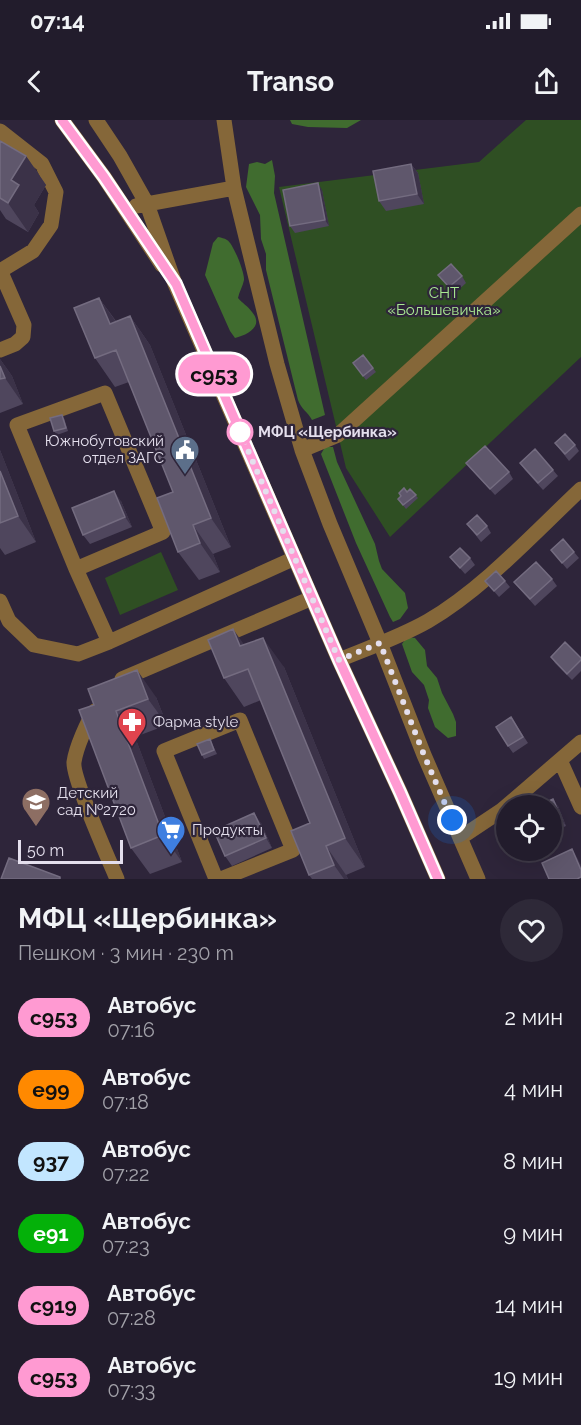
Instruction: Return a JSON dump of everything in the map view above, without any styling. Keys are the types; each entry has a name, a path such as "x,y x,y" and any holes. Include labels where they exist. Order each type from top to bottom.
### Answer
{"street":[{"path":"62,120 92,160 176,284"},
{"path":"96,120 120,156 147,204 176,284 339,660 438,879"},
{"path":"224,120 234,188 277,364 302,450 330,525 424,755 478,879"},
{"path":"0,131 42,164 56,192 51,225 33,251 0,271 24,325 23,337 15,344 0,350"},
{"path":"124,208 234,188"},
{"path":"302,450 338,435 581,214"},
{"path":"76,568 163,532 105,393 17,425 76,568 109,642"},
{"path":"339,660 425,623 463,597 581,489"},
{"path":"0,601 9,621 34,645 78,654 295,558"},
{"path":"117,879 73,764 89,719 118,681 312,598"},
{"path":"216,879 164,751 240,720 293,850 221,879"},
{"path":"460,838 502,810 581,742"},
{"path":"560,760 581,807"}],"green space":[{"path":"290,120 361,120 347,128 308,127 292,124"},
{"name":"СНТ «Большевичка»","path":"526,120 581,120 581,357 390,537 346,468 279,187 479,162"},
{"path":"272,160 275,176 274,193 325,415 312,420 298,400 266,270 260,215 246,187 249,164 257,162 265,164"},
{"path":"218,237 229,242 241,265 244,276 238,298 250,310 256,322 253,329 235,338 205,275 213,243"},
{"path":"325,447 333,447 337,462 375,544 382,569 405,593 408,608 400,619 393,622 356,543 321,454"},
{"path":"161,552 178,590 120,615 105,578"},
{"path":"407,637 415,638 425,650 427,666 437,678 456,722 456,736 448,738 435,727 428,708 429,700 424,685 412,672 402,644"}],"building":[{"path":"0,141 26,156 11,180 19,185 8,203 0,198"},
{"path":"411,164 417,194 379,201 373,171"},
{"path":"318,183 325,220 290,226 283,190"},
{"path":"451,264 462,276 449,287 438,275"},
{"path":"99,298 110,324 130,316 211,518 193,525 200,543 178,552 157,498 173,492 116,350 95,358 74,308"},
{"path":"363,355 373,368 363,376 353,363"},
{"path":"0,366 5,378 0,379"},
{"path":"62,415 66,428 54,431 50,418"},
{"path":"565,434 575,445 565,454 555,443"},
{"path":"485,446 509,472 490,489 466,463"},
{"path":"535,449 553,470 538,483 520,463"},
{"path":"0,471 18,516 0,523"},
{"path":"404,488 407,492 410,489 416,495 403,505 398,499 401,496 399,493"},
{"path":"114,491 125,517 83,535 72,508"},
{"path":"477,515 487,526 477,535 467,524"},
{"path":"563,539 574,552 562,563 551,550"},
{"path":"460,548 470,558 460,568 450,557"},
{"path":"536,562 552,579 530,599 514,582"},
{"path":"496,571 505,581 494,591 485,581"},
{"path":"233,629 240,646 263,638 345,838 326,846 334,865 309,875 291,831 310,823 248,669 224,678 208,640"},
{"path":"565,642 581,658 567,674 551,657"},
{"path":"137,670 148,699 116,711 163,835 131,848 79,710 94,705 88,689"},
{"path":"511,717 523,737 508,746 496,727"},
{"path":"210,739 214,750 202,755 197,744"},
{"path":"254,813 266,838 225,856 214,831"},
{"path":"572,849 581,870 581,877 549,879 542,863 562,861 562,854"},
{"path":"9,858 60,877 60,879 1,879"}],"bus line":[{"name":"с953","path":"62,120 104,177 176,284 339,660 438,879"}],"place":[{"name":"МФЦ «Щербинка»","path":"240,432"},
{"name":"Южнобутовский отдел ЗАГС","path":"185,476"},
{"name":"Фарма style","path":"132,748"},
{"name":"Детский сад №2720","path":"36,828"},
{"name":"Продукты","path":"171,856"}],"route":[{"path":"240,432 339,660 380,643 452,820"}]}
